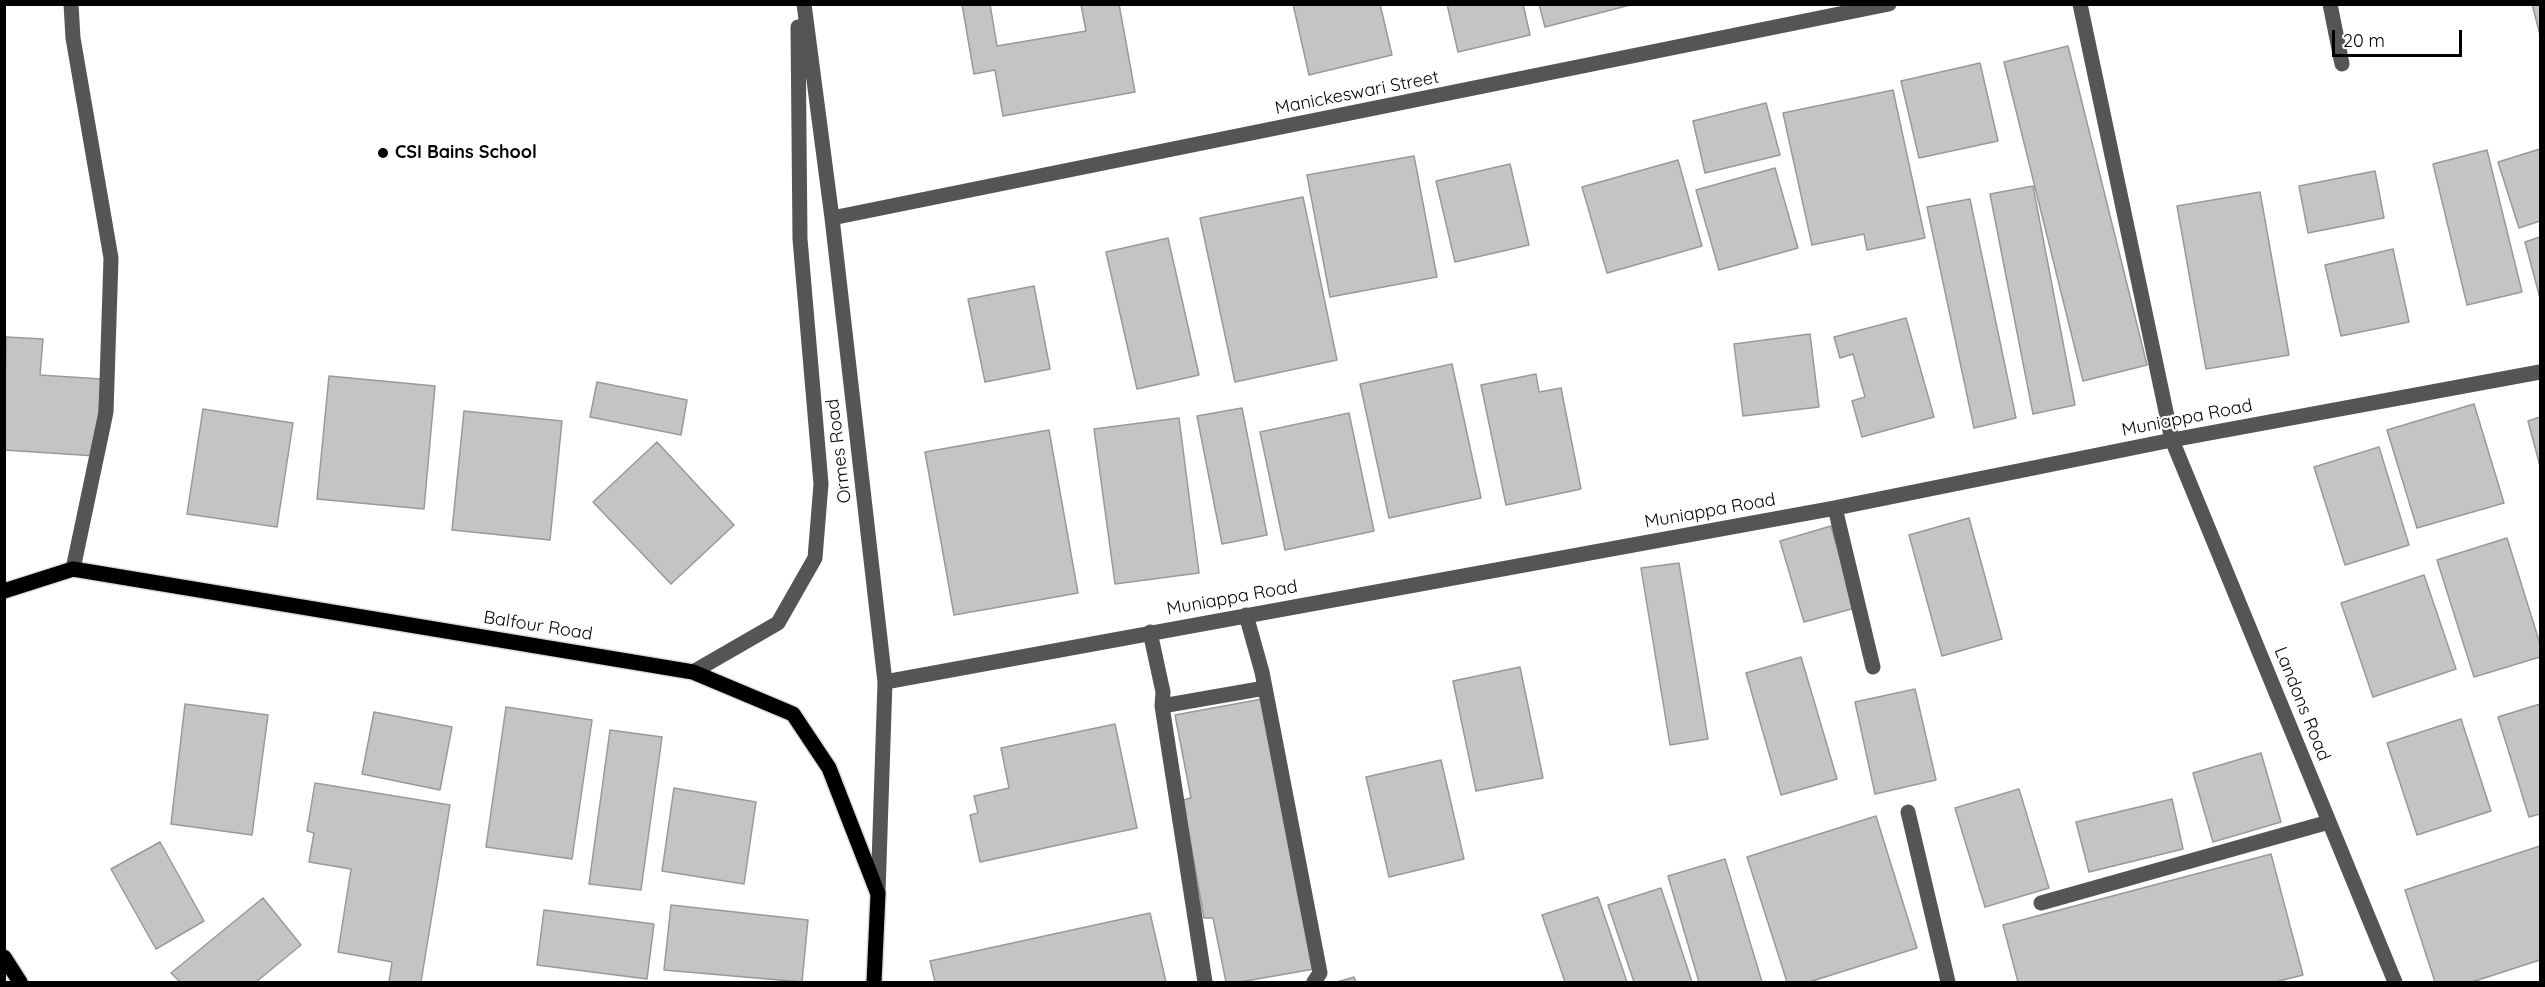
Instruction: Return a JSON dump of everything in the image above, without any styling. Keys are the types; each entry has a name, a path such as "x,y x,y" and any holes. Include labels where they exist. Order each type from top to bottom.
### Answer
{"main road":[{"path":"4,591 73,568"},
{"name":"Balfour Road","path":"73,568 693,672 793,714 829,768 878,894"},
{"path":"874,982 878,894"},
{"path":"5,957 20,982"}],"street":[{"path":"71,4 73,38 111,258 106,412 73,568"},
{"name":"Ormes Road","path":"693,672 778,623 815,558 821,484 800,239 796,4"},
{"name":"Ormes Road","path":"804,4 832,218 885,682 878,894"},
{"name":"Manickeswari Street","path":"832,218 1889,4"},
{"name":"Landons Road","path":"2080,4 2172,440 2396,982"},
{"path":"2330,4 2342,64"},
{"name":"Muniappa Road","path":"885,682 1835,508 2172,440 2541,372"},
{"path":"1835,508 1873,667"},
{"path":"1246,615 1265,688 1320,973 1314,982"},
{"path":"1150,632 1163,692 1162,706 1206,982"},
{"path":"1162,706 1265,688"},
{"path":"1908,812 1948,982"},
{"path":"2041,903 2329,822"}],"building":[{"path":"962,4 990,4 997,46 1086,31 1081,5 1119,4 1135,92 1003,116 995,70 974,74"},
{"path":"1293,4 1380,4 1392,55 1309,75"},
{"path":"1447,4 1523,4 1530,35 1458,52"},
{"path":"1539,4 1634,4 1545,27"},
{"path":"2532,4 2540,4 2540,35"},
{"path":"2068,46 2147,365 2083,381 2004,62"},
{"path":"1980,63 1998,141 1919,158 1901,81"},
{"path":"1893,90 1925,238 1867,250 1864,234 1812,245 1783,113"},
{"path":"1766,103 1780,155 1705,173 1693,121"},
{"path":"2540,149 2540,221 2519,228 2498,162"},
{"path":"2487,150 2522,292 2467,305 2433,164"},
{"path":"1414,156 1437,277 1330,297 1307,175"},
{"path":"1678,160 1702,246 1607,273 1582,187"},
{"path":"1510,164 1529,245 1455,262 1436,181"},
{"path":"1775,168 1798,248 1719,270 1696,190"},
{"path":"2375,171 2384,218 2308,233 2299,186"},
{"path":"2033,186 2075,405 2033,414 1990,194"},
{"path":"2260,192 2289,355 2206,369 2177,206"},
{"path":"1303,197 1337,360 1235,382 1200,218"},
{"path":"1970,199 2016,418 1974,428 1927,207"},
{"path":"2540,237 2540,298 2525,242"},
{"path":"1168,238 1199,375 1137,389 1106,252"},
{"path":"2393,249 2409,322 2341,336 2325,265"},
{"path":"1034,286 1050,369 985,382 968,299"},
{"path":"1906,318 1934,417 1862,437 1852,401 1865,397 1853,354 1840,358 1834,337"},
{"path":"1810,334 1819,407 1743,416 1734,344"},
{"path":"6,337 43,339 40,375 101,379 96,456 4,450"},
{"path":"1452,364 1481,498 1389,518 1360,384"},
{"path":"1536,374 1539,392 1561,388 1581,489 1506,505 1481,385"},
{"path":"329,376 435,386 424,509 317,499"},
{"path":"597,382 687,400 681,435 590,417"},
{"path":"2474,404 2504,503 2417,528 2387,430"},
{"path":"1242,408 1267,535 1222,544 1197,416"},
{"path":"203,409 293,423 277,527 187,514"},
{"path":"464,411 562,421 550,540 452,530"},
{"path":"1349,413 1374,531 1285,550 1260,432"},
{"path":"2540,417 2540,466 2528,421"},
{"path":"1179,418 1199,573 1115,584 1094,429"},
{"path":"1049,430 1078,593 954,615 925,452"},
{"path":"657,442 734,525 671,584 593,502"},
{"path":"2379,447 2409,545 2345,565 2314,467"},
{"path":"1969,518 2002,639 1942,656 1909,535"},
{"path":"1831,526 1855,608 1804,622 1780,541"},
{"path":"2507,538 2540,644 2540,657 2474,677 2437,560"},
{"path":"1679,563 1708,739 1670,745 1641,568"},
{"path":"2424,575 2456,669 2373,697 2341,603"},
{"path":"1801,657 1837,779 1781,795 1746,673"},
{"path":"1520,667 1543,778 1476,791 1453,681"},
{"path":"1915,689 1936,780 1875,794 1855,702"},
{"path":"1262,699 1314,969 1240,982 1226,982 1213,918 1204,918 1183,800 1191,798 1175,715"},
{"path":"185,704 268,715 252,835 171,824"},
{"path":"2540,704 2540,814 2529,817 2498,717"},
{"path":"506,707 592,720 572,859 486,847"},
{"path":"374,712 452,727 440,790 362,774"},
{"path":"2461,719 2491,811 2417,835 2387,743"},
{"path":"1115,724 1137,828 980,862 970,815 978,813 974,796 1009,788 1001,748"},
{"path":"610,730 662,737 641,890 589,884"},
{"path":"2261,753 2281,822 2213,842 2193,773"},
{"path":"1441,760 1464,859 1389,877 1366,777"},
{"path":"315,783 450,805 421,982 389,982 392,962 338,952 351,869 309,862 314,833 307,831"},
{"path":"674,788 756,802 744,884 662,871"},
{"path":"2019,789 2049,888 1985,907 1955,808"},
{"path":"2172,799 2183,849 2089,872 2076,822"},
{"path":"1876,816 1917,948 1809,982 1787,982 1747,857"},
{"path":"160,842 204,921 156,949 111,869"},
{"path":"2540,846 2540,960 2472,982 2435,982 2405,890"},
{"path":"2271,854 2303,975 2275,982 2018,982 2003,925"},
{"path":"1725,859 1762,982 1699,982 1668,876"},
{"path":"1661,888 1692,982 1634,982 1608,905"},
{"path":"1598,897 1627,982 1565,982 1542,915"},
{"path":"263,898 301,945 256,982 180,982 171,973"},
{"path":"671,905 808,920 802,982 664,970"},
{"path":"544,910 654,924 647,979 537,965"},
{"path":"1150,913 1166,982 935,982 930,961"},
{"path":"1354,977 1356,982 1337,982"}],"place":[{"name":"CSI Bains School","path":"383,153"}]}
